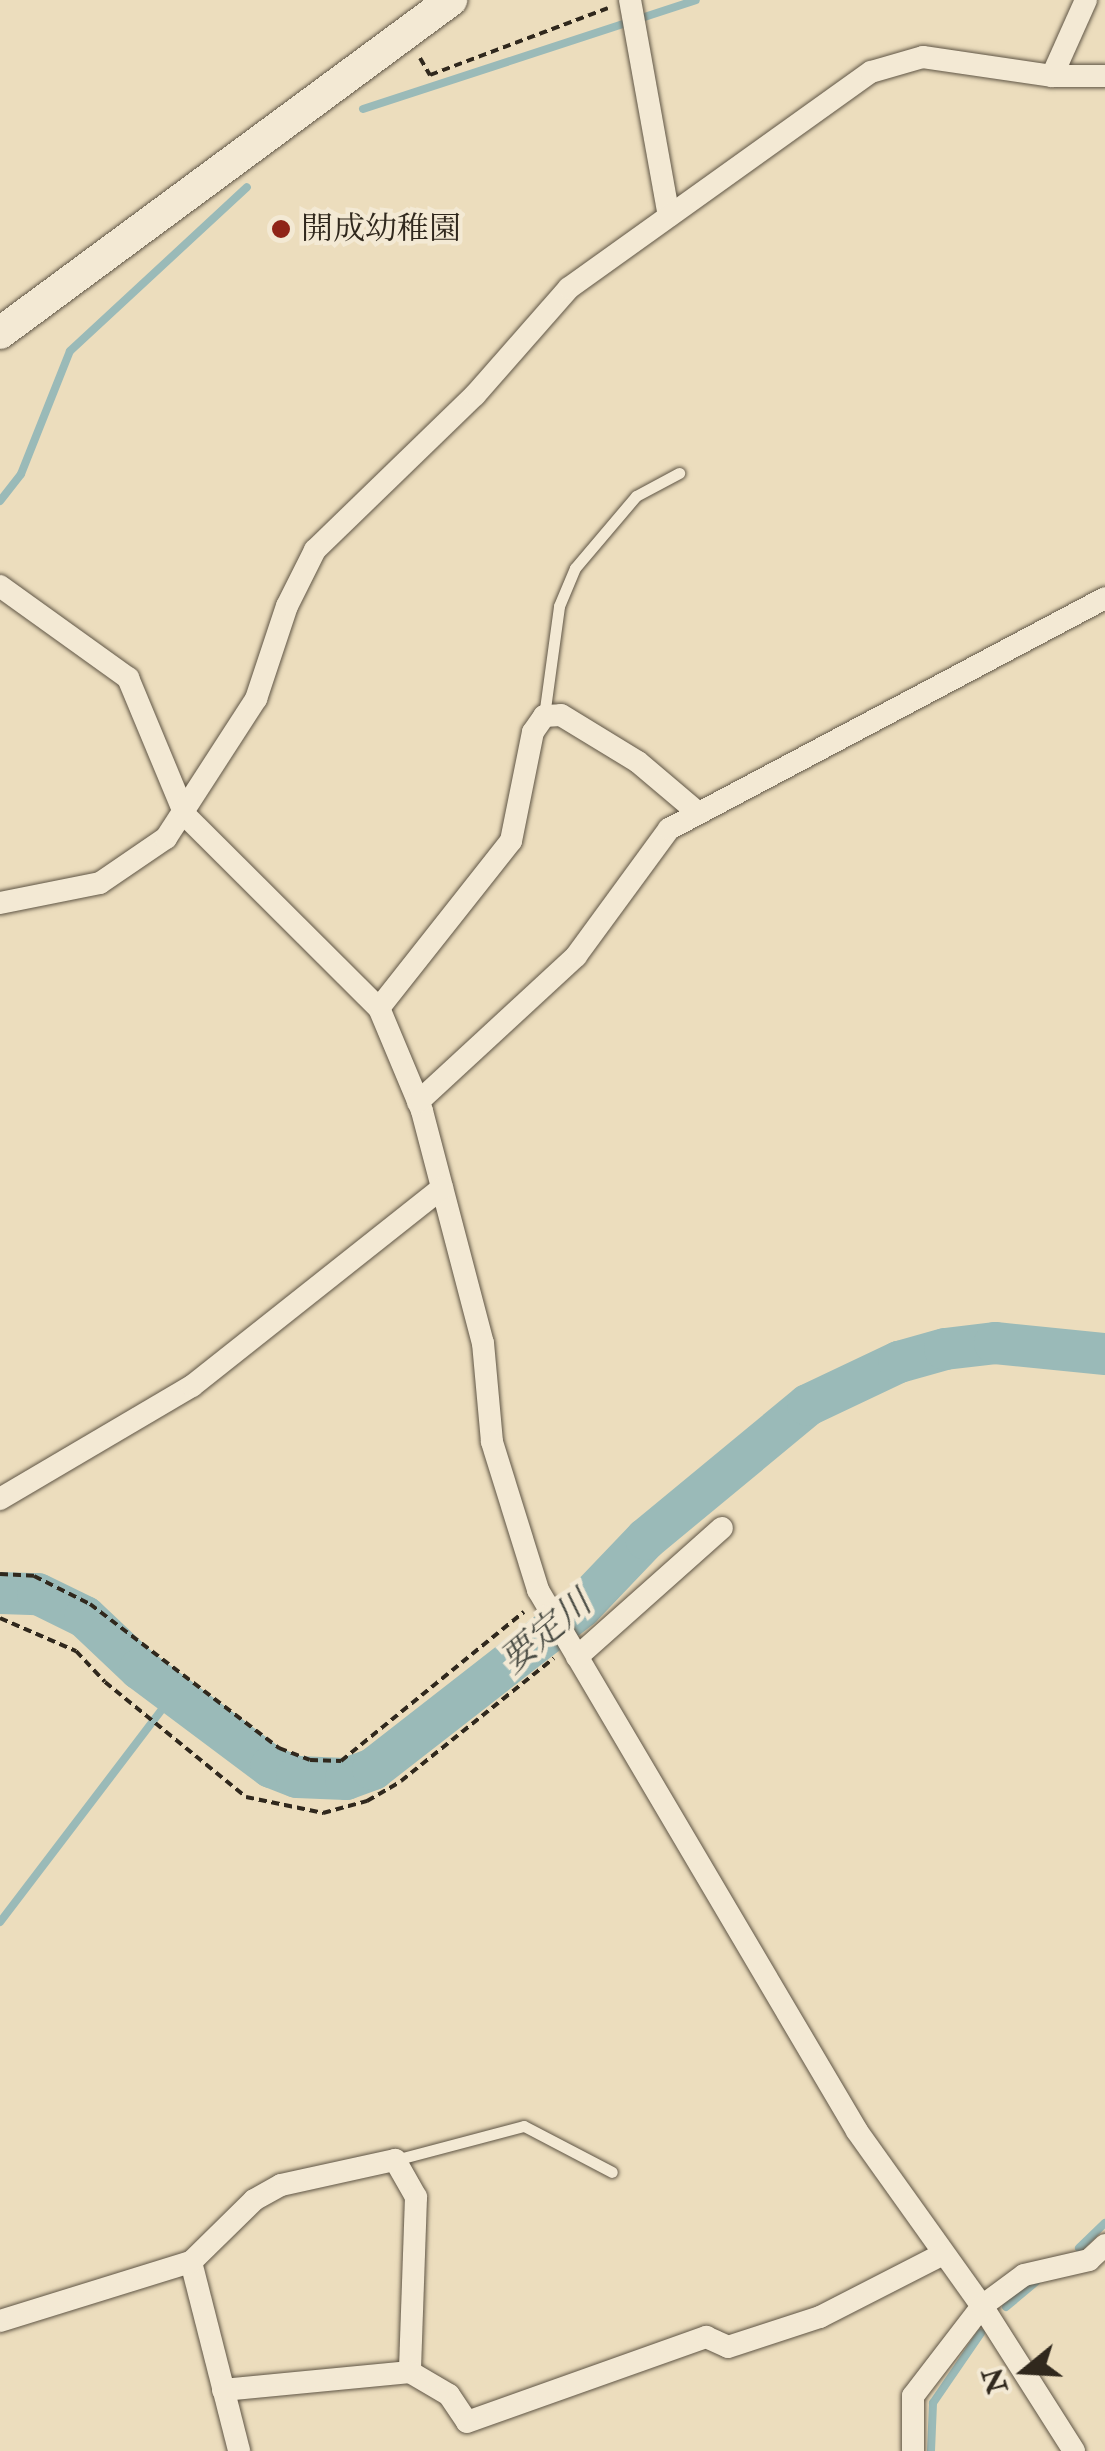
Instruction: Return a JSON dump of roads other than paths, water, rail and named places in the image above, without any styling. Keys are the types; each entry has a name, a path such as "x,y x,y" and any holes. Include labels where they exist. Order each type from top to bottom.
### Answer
{"street":[{"path":"0,333 451,0"},
{"path":"630,0 669,216"},
{"path":"1052,76 1086,0"},
{"path":"0,903 110,879 144,859 185,814 256,698 287,606 315,550 487,383 569,288 870,72 923,57 1052,76 1105,76"},
{"path":"0,586 128,678 185,814 379,1008 418,1102 442,1188 483,1344 492,1442 538,1590 848,2117 982,2306 1074,2451"},
{"path":"418,1102 576,956 670,829 1105,598"},
{"path":"379,1008 510,841 533,732 544,716 561,715 638,762 696,812"},
{"path":"0,1498 192,1386 442,1188"},
{"path":"572,1649 722,1528"},
{"path":"0,2321 191,2262 254,2200 281,2186 396,2160 416,2197 410,2372"},
{"path":"913,2451 913,2396 982,2306 1024,2275 1089,2260 1105,2245"},
{"path":"223,2390 410,2372 449,2395 467,2422 706,2337 728,2347 820,2317 942,2254"},
{"path":"191,2262 239,2451"}],"lane":[{"path":"544,716 558,606 575,568 636,496 679,473"},
{"path":"396,2160 524,2126 612,2172"}],"waterway":[{"path":"363,109 696,0"},
{"path":"0,501 21,474 70,351 247,187"},
{"name":"要定川","path":"0,1593 38,1594 85,1617 140,1669 271,1767 297,1777 346,1779 373,1769 581,1607 646,1539 808,1405 899,1362 945,1349 995,1343 1105,1354"},
{"path":"0,1922 174,1694"},
{"path":"1079,2248 1105,2223"},
{"path":"1006,2307 1037,2281"},
{"path":"931,2451 933,2403 981,2333"}],"place":[{"name":"開成幼稚園","path":"281,229"}]}
